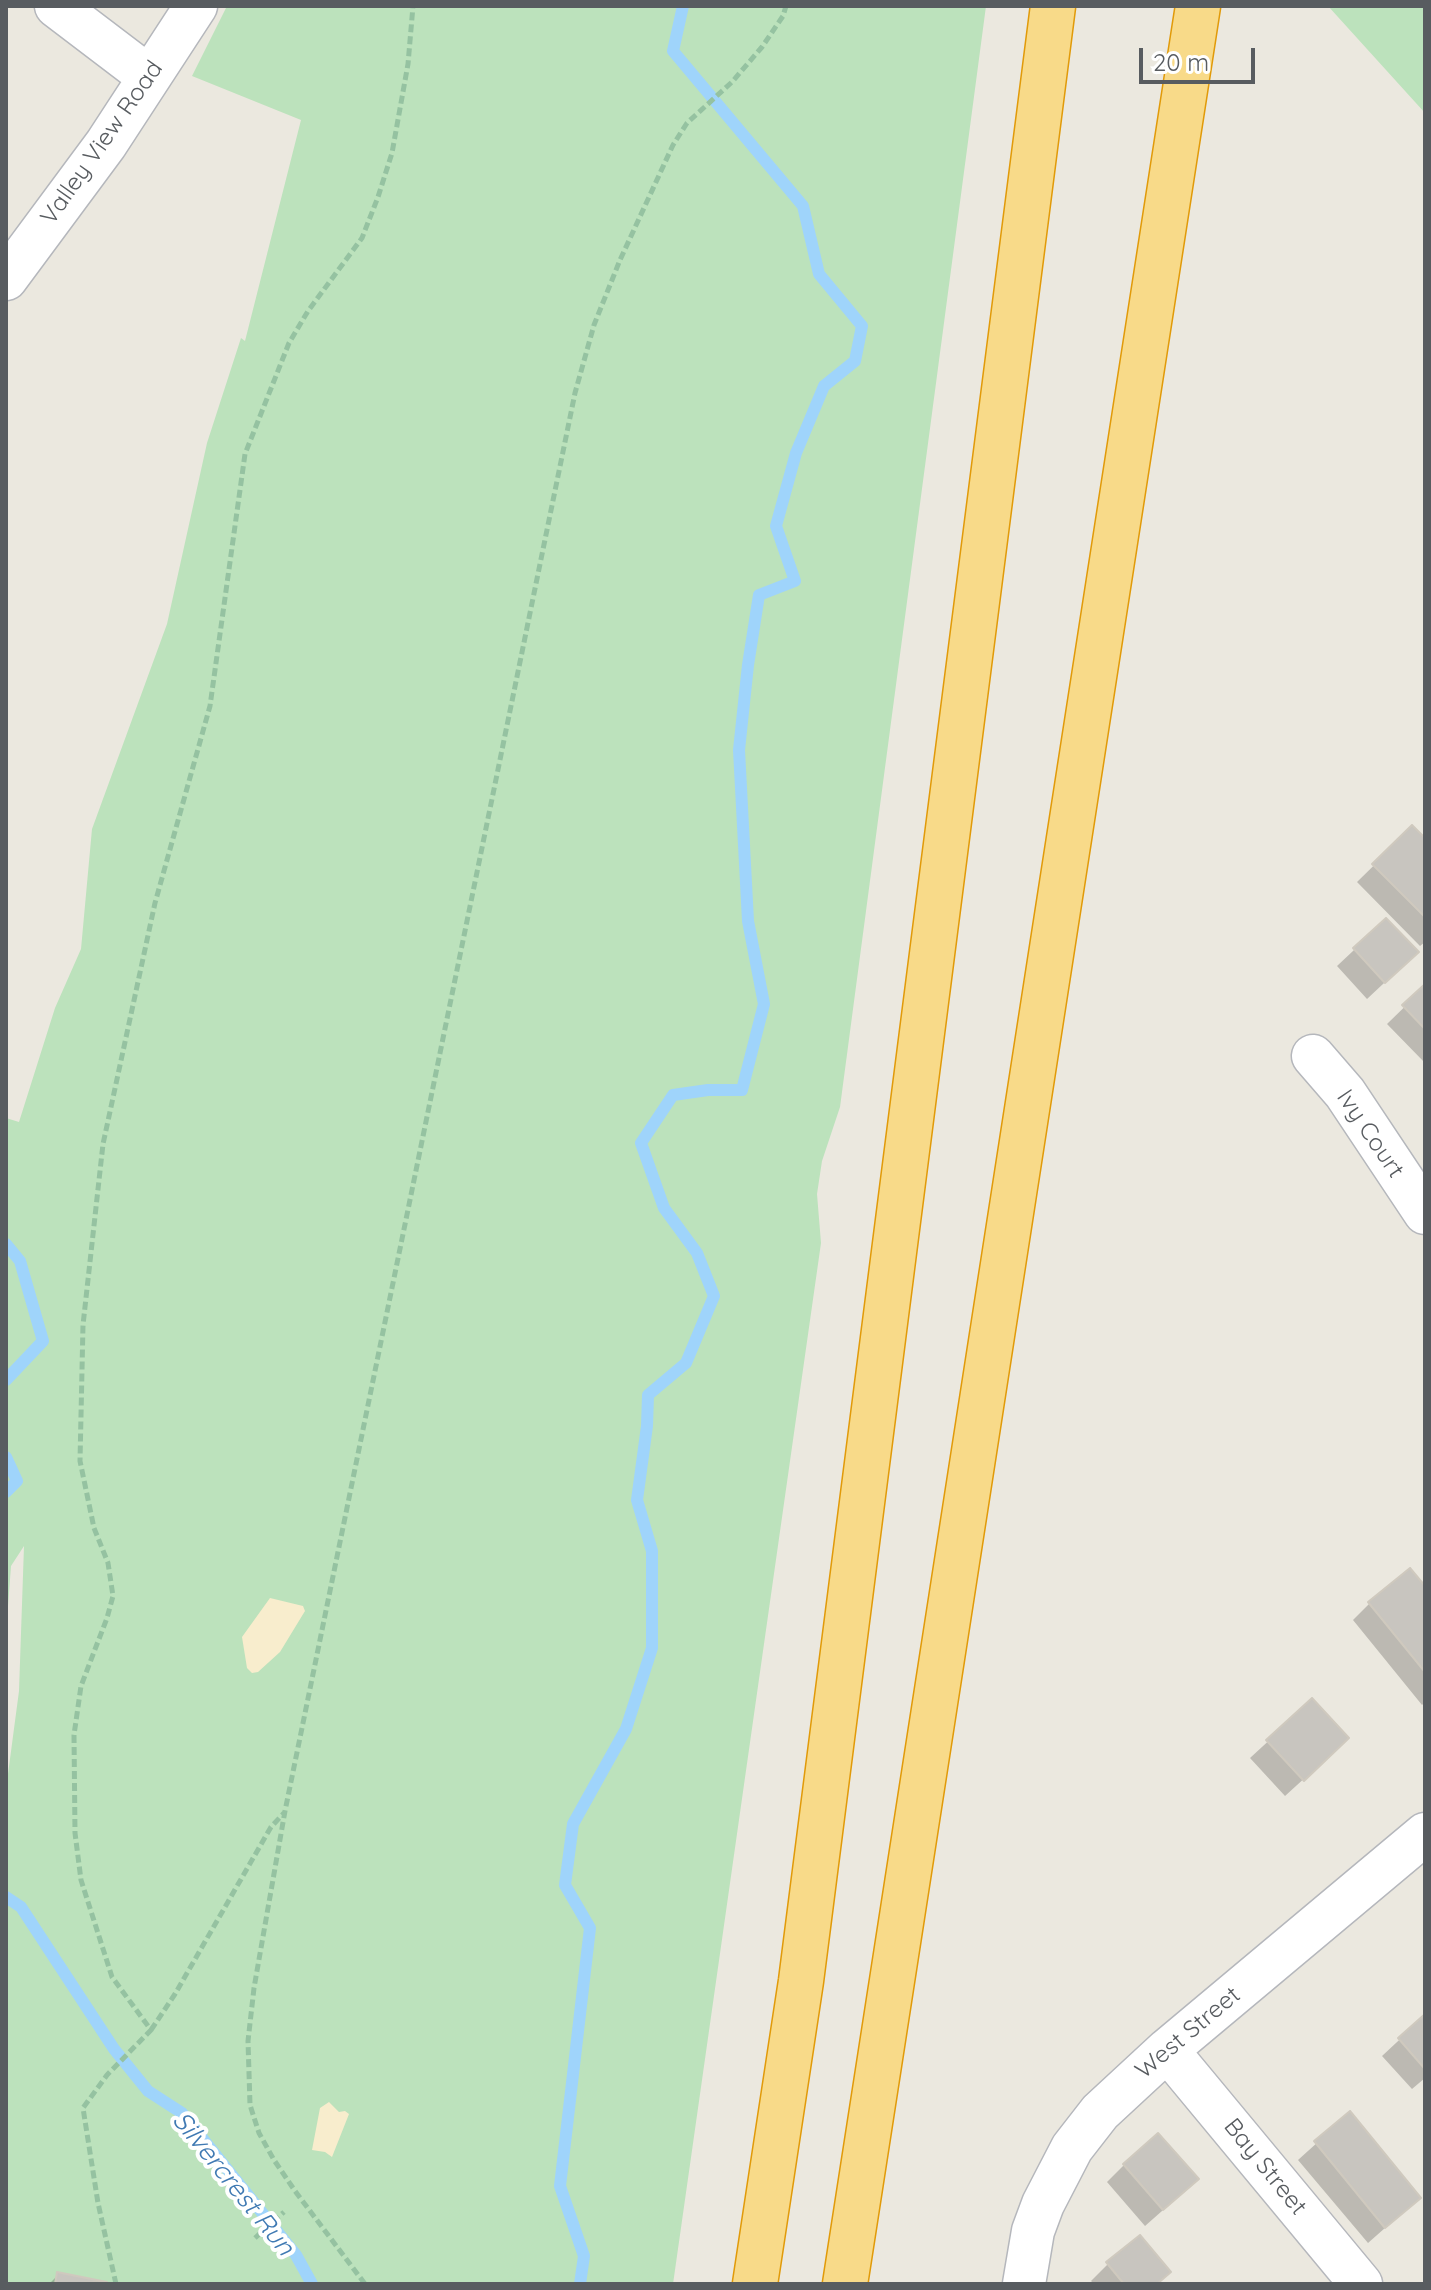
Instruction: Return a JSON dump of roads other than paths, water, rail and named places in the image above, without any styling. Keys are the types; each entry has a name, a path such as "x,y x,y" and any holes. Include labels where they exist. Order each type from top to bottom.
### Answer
{"highway":[{"path":"755,2284 801,1981 1053,6"},
{"path":"845,2284 1198,6"}],"street":[{"path":"56,6 148,76"},
{"name":"Valley View Road","path":"6,279 106,144 196,6"},
{"name":"Ivy Court","path":"1313,1056 1345,1093 1425,1213"},
{"name":"West Street","path":"1024,2284 1033,2231 1043,2204 1072,2148 1100,2112 1167,2050 1425,1834"},
{"name":"Bay Street","path":"1167,2050 1361,2284"}],"waterway":[{"path":"580,2284 584,2256 560,2186 590,1928 565,1885 573,1824 626,1729 652,1648 652,1551 637,1500 648,1395 686,1363 714,1296 697,1253 664,1208 641,1143 673,1095 708,1090 742,1090 764,1004 748,921 739,750 748,665 759,595 795,581 776,526 796,453 824,386 855,361 862,326 819,274 803,206 673,51 683,6"},
{"name":"Silvercrest Run","path":"6,1244 20,1261 43,1341 6,1380"},
{"name":"Silvercrest Run","path":"6,1457 17,1481 6,1492"},
{"name":"Silvercrest Run","path":"6,1897 21,1907 114,2049 148,2091 182,2113 296,2255 312,2284"}]}
